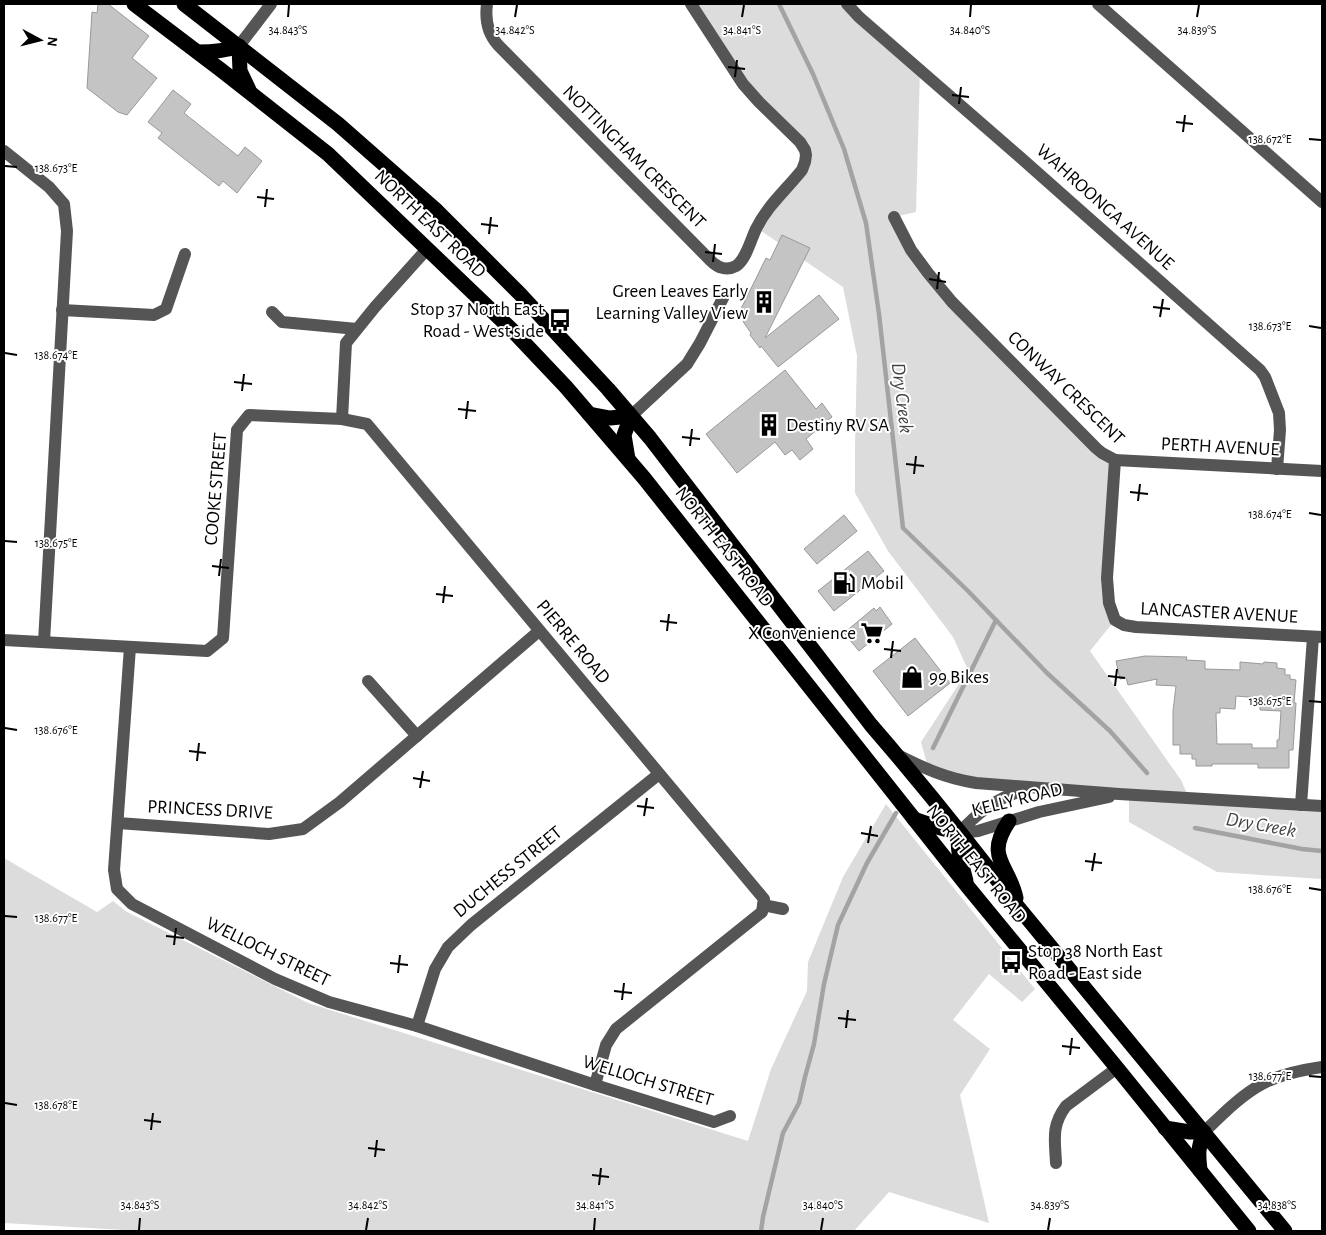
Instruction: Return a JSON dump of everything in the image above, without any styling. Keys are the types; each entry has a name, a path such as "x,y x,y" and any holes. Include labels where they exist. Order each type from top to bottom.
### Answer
{"highway":[{"name":"NORTH EAST ROAD","path":"134,4 249,91 328,154 512,330 566,387 628,459 968,887 1249,1231"},
{"name":"NORTH EAST ROAD","path":"184,4 338,124 437,211 520,294 608,389 650,438 871,725 986,864 1018,907 1286,1231"},
{"path":"198,52 221,51 239,46 240,70 249,91"},
{"path":"589,414 610,418 631,416 624,435 628,459"},
{"path":"914,819 959,833 957,842 958,853 968,887"},
{"path":"1009,821 1001,833 998,853 1014,889 1018,907"},
{"path":"1165,1128 1204,1132 1198,1153 1200,1170"}],"street":[{"path":"239,46 271,4"},
{"name":"NOTTINGHAM CRESCENT","path":"487,4 487,23 495,42 711,261 717,266 729,268 740,262 768,210 802,170 806,153 796,137 743,84 691,4"},
{"name":"WAHROONGA AVENUE","path":"847,4 859,17 1260,370 1265,377 1280,413 1277,468"},
{"path":"1098,4 1322,202"},
{"path":"4,152 49,187 64,204 67,230 44,642"},
{"name":"CONWAY CRESCENT","path":"894,217 914,255 952,302 1096,448 1115,460 1107,578 1108,603 1115,620"},
{"path":"342,419 346,343 375,307 427,249"},
{"path":"62,310 154,315 166,309 185,254"},
{"path":"631,416 687,364 700,344 723,298"},
{"path":"272,312 282,322 357,329"},
{"name":"COOKE STREET","path":"4,640 208,651 223,638 237,430 249,415 342,419"},
{"name":"PIERRE ROAD","path":"342,419 366,424 764,899 763,905"},
{"name":"PERTH AVENUE","path":"1115,460 1322,471"},
{"name":"LANCASTER AVENUE","path":"1115,620 1124,625 1136,627 1318,637"},
{"name":"PRINCESS DRIVE","path":"118,824 269,834 303,829 340,802 539,631"},
{"path":"1301,805 1318,637"},
{"name":"WELLOCH STREET","path":"130,647 114,870 117,889 132,904 275,980 329,1002 417,1026 714,1122 730,1116"},
{"path":"368,681 417,736"},
{"name":"KELLY ROAD","path":"896,754 929,771 957,780 1119,794 1322,806"},
{"name":"DUCHESS STREET","path":"417,1026 435,969 448,947 471,925 659,774"},
{"name":"KELLY ROAD","path":"959,833 970,820 994,803 1011,795 1042,788"},
{"name":"KELLY ROAD","path":"959,833 978,830 1039,812 1119,794"},
{"path":"595,1084 606,1045 616,1029 762,912 763,905 783,909"},
{"path":"1204,1132 1233,1106 1263,1084 1278,1077 1322,1067"},
{"path":"1056,1163 1054,1134 1060,1114 1066,1106 1117,1068"}],"shaded area":[{"path":"691,4 847,4 920,69 916,212 894,217 918,260 1115,460 1107,578 1115,620 1090,651 1181,780 1189,798 1322,806 1322,879 1217,872 1129,822 1129,795 1042,788 929,771 921,742 968,670 953,637 888,551 855,493 857,356 843,287 757,228 806,159"},
{"path":"886,804 1035,989 1022,1002 989,974 953,1020 990,1049 960,1095 989,1223 889,1192 854,1231 141,1231 4,1223 4,858 97,912 113,901 127,912 308,1003 748,1141 771,1069 807,991 808,962 843,877"}],"building":[{"path":"98,4 108,4 149,36 132,58 157,78 127,115 118,112 87,88 92,12 97,13"},
{"path":"173,90 191,104 184,113 238,156 245,147 262,161 237,193 223,181 219,186 158,138 162,133 148,122"},
{"name":"Green Leaves Early Learning Valley View","path":"782,235 810,248 765,338 819,295 839,319 778,367 750,335 751,333 741,315 741,309 766,258 770,260"},
{"name":"Destiny RV SA","path":"785,370 816,409 822,403 832,417 806,439 813,449 800,460 792,450 785,455 775,442 737,473 706,434"},
{"path":"844,515 857,531 817,564 804,549"},
{"path":"868,551 884,571 834,611 818,591"},
{"path":"880,607 892,624 859,651 844,633 874,608 876,611"},
{"name":"99 Bikes","path":"915,638 950,683 908,716 873,671"},
{"path":"1145,656 1187,657 1186,660 1205,661 1205,669 1240,670 1240,662 1277,663 1277,668 1285,669 1285,675 1290,675 1290,679 1296,680 1293,750 1289,750 1289,768 1258,768 1258,764 1196,766 1196,759 1192,759 1192,754 1180,754 1180,745 1173,745 1173,711 1176,686 1156,685 1157,679 1128,685 1126,678 1120,679 1116,661","holes":["1236,696 1260,698 1260,710 1281,711 1277,748 1252,748 1252,744 1217,744 1216,713 1220,713 1220,708 1235,709"]}],"waterway":[{"name":"Dry Creek","path":"779,4 813,74 844,149 866,223 879,314 903,528 968,591 1047,673 1110,731 1147,773"},
{"path":"933,748 996,620"},
{"path":"761,1231 783,1133 799,1103 814,1044 824,984 838,925 867,863 896,813"},
{"name":"Dry Creek","path":"1195,828 1302,849 1322,851"}],"place":[{"name":"Green Leaves Early Learning Valley View","path":"764,302"},
{"name":"Stop 37 North East Road - West side","path":"560,320"},
{"name":"Destiny RV SA","path":"769,425"},
{"name":"Mobil","path":"844,583"},
{"name":"X Convenience","path":"872,633"},
{"name":"99 Bikes","path":"912,677"},
{"name":"Stop 38 North East Road - East side","path":"1011,962"}]}
